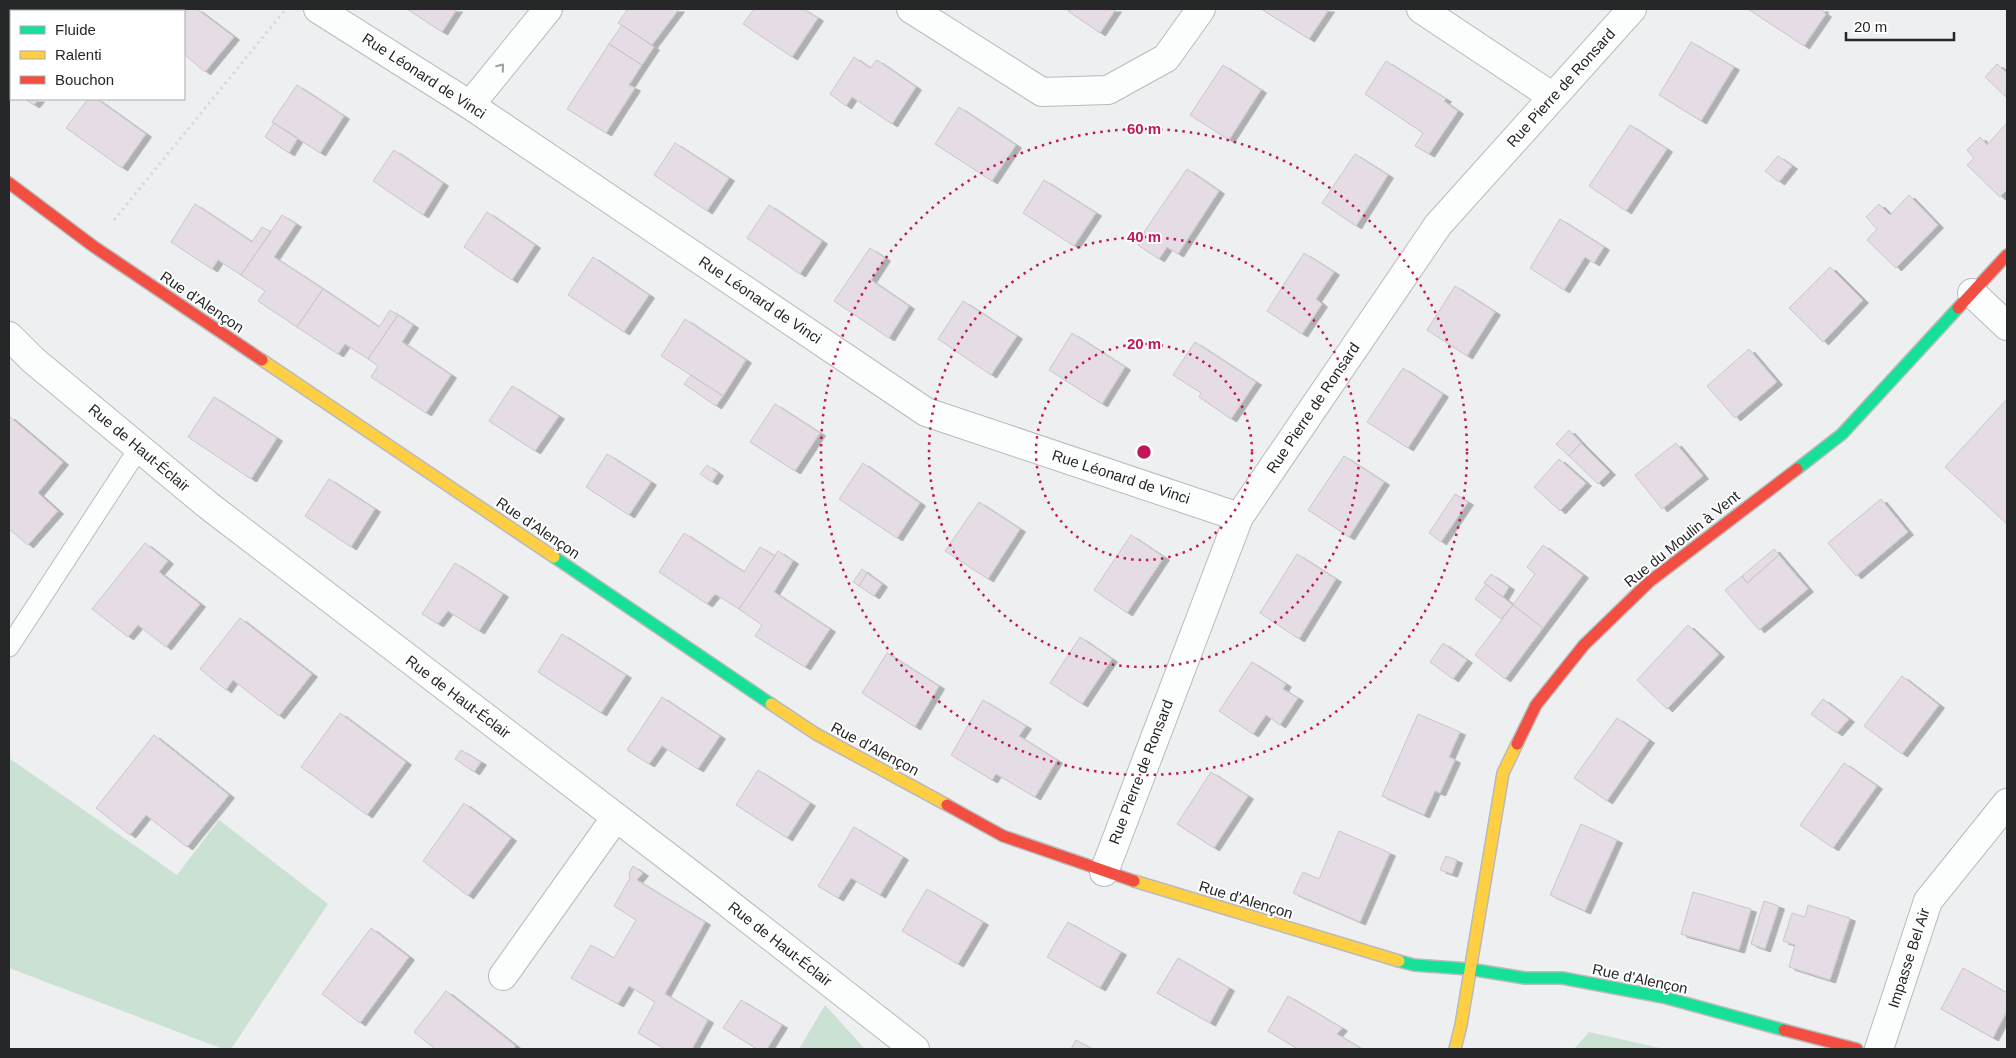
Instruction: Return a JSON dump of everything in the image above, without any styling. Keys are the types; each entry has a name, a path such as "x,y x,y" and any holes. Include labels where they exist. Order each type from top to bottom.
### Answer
{"street":[{"name":"Rue Léonard de Vinci","path":"318,9 470,105 926,412 1239,516"},
{"path":"470,105 548,9"},
{"path":"911,9 1042,92 1108,90 1166,58 1201,9"},
{"path":"1421,9 1553,97"},
{"name":"Rue Pierre de Ronsard","path":"1104,872 1239,516 1438,224 1632,9"},
{"name":"Rue d'Alençon","path":"9,183 93,246 816,734 1003,836 1104,872 1389,959 1414,965 1469,969 1525,978 1562,978 1663,997 1857,1049"},
{"name":"Rue du Moulin à Vent","path":"1455,1049 1461,1025 1503,773 1536,705 1584,645 1648,582 1842,434 2007,255"},
{"path":"1972,293 2007,326"},
{"name":"Rue de Haut-Éclair","path":"9,336 33,360 216,512 616,817 915,1049"},
{"name":"Impasse Bel Air","path":"1879,1049 1928,901 2007,803"},
{"path":"503,976 616,817"}],"lane":[{"path":"9,647 139,448"}],"path":[{"path":"93,246 286,9"}],"green space":[{"path":"9,758 177,875 219,820 328,904 231,1049 223,1049 9,968"},
{"path":"825,1005 865,1049 799,1049"},
{"path":"1589,1032 1664,1049 1574,1049"}],"building":[{"path":"197,9 234,37 205,72 185,55 185,10 177,10"},
{"path":"407,9 457,9 442,32"},
{"path":"628,9 679,9 652,45 618,23"},
{"path":"754,9 803,9 818,18 792,57 743,24"},
{"path":"1070,9 1116,9 1100,33 1068,11"},
{"path":"1261,9 1329,9 1309,39"},
{"path":"1748,9 1823,9 1822,11 1826,14 1804,46"},
{"path":"622,25 654,47 642,65 609,44"},
{"path":"9,35 10,88 9,87"},
{"path":"1691,42 1734,67 1701,121 1659,95"},
{"path":"609,44 642,65 629,85 635,88 606,133 567,109"},
{"path":"854,57 870,68 877,60 916,87 892,124 852,97 846,106 830,94"},
{"path":"1386,61 1446,99 1444,101 1458,111 1429,154 1415,146 1423,133 1365,94"},
{"path":"1997,64 2007,73 2006,97 1985,77"},
{"path":"1223,65 1261,90 1229,140 1190,115"},
{"path":"297,85 344,116 320,153 272,122"},
{"path":"26,100 38,100 34,105"},
{"path":"87,100 98,100 146,134 122,168 66,128"},
{"path":"959,107 1016,145 992,181 935,144"},
{"path":"274,123 298,138 289,153 265,137"},
{"path":"2007,123 2007,190 2000,197 1967,165 1974,158 1967,150 1980,137 1987,145"},
{"path":"1630,125 1667,149 1626,211 1589,186"},
{"path":"675,143 729,178 707,211 654,175"},
{"path":"394,150 443,183 423,215 373,181"},
{"path":"1355,154 1388,175 1356,226 1322,203"},
{"path":"1778,156 1792,166 1779,182 1765,171"},
{"path":"1187,169 1219,191 1178,254 1167,247 1159,259 1138,245 1144,232"},
{"path":"1044,180 1096,213 1074,246 1023,213"},
{"path":"1909,195 1938,225 1896,268 1867,240 1877,229 1866,217 1879,204 1890,215"},
{"path":"195,204 252,242 262,227 271,232 241,275 218,260 212,269 171,242"},
{"path":"769,205 822,241 800,274 747,238"},
{"path":"487,212 535,245 512,280 464,247"},
{"path":"282,215 296,224 274,257 323,289 297,327 258,301 265,291 241,275"},
{"path":"1560,219 1604,247 1594,263 1585,257 1564,290 1530,268"},
{"path":"870,248 885,258 871,280 909,306 889,338 834,301"},
{"path":"1304,253 1334,272 1316,299 1322,304 1302,334 1267,311"},
{"path":"593,257 649,295 624,332 568,295"},
{"path":"1830,267 1863,300 1823,342 1789,308"},
{"path":"1455,286 1495,312 1467,356 1427,330"},
{"path":"323,289 379,327 390,310 398,315 368,359 345,344 338,354 297,327"},
{"path":"963,301 1017,336 991,375 938,339"},
{"path":"398,315 413,325 402,342 451,375 426,413 371,377 378,366 368,359"},
{"path":"685,319 746,360 723,396 661,356"},
{"path":"1072,333 1125,367 1102,404 1049,370"},
{"path":"1195,342 1256,382 1231,419 1199,397 1201,393 1173,375"},
{"path":"1749,349 1777,382 1735,418 1707,386"},
{"path":"1403,368 1443,394 1408,448 1367,422"},
{"path":"691,375 723,396 716,406 684,384"},
{"path":"512,386 559,416 535,451 489,421"},
{"path":"214,397 277,438 251,479 188,437"},
{"path":"2007,399 2007,524 1945,467"},
{"path":"775,404 820,433 795,471 750,442"},
{"path":"9,416 63,462 38,493 58,511 28,545 9,529"},
{"path":"1569,430 1581,443 1569,456 1556,444"},
{"path":"1581,443 1610,472 1598,484 1569,456"},
{"path":"1676,443 1703,476 1662,509 1635,475"},
{"path":"607,454 651,482 629,515 586,487"},
{"path":"1344,456 1384,482 1349,537 1308,510"},
{"path":"1559,459 1586,483 1560,511 1534,487"},
{"path":"863,463 920,503 897,538 839,499"},
{"path":"707,465 718,473 712,482 700,474"},
{"path":"329,479 375,509 351,547 305,516"},
{"path":"1455,494 1468,502 1441,542 1429,533"},
{"path":"1881,499 1908,532 1856,576 1828,543"},
{"path":"979,502 1020,529 988,579 945,551"},
{"path":"684,533 744,572 760,547 775,556 739,609 715,594 707,604 659,572"},
{"path":"1131,535 1164,557 1127,613 1094,590"},
{"path":"145,543 168,561 159,572 200,604 166,647 138,625 128,637 92,609"},
{"path":"1543,545 1583,575 1543,628 1513,605 1535,574 1527,567"},
{"path":"1774,549 1779,555 1747,583 1742,576"},
{"path":"778,551 793,561 774,592 830,629 805,667 755,636 762,625 739,609"},
{"path":"1297,554 1336,579 1299,639 1260,613"},
{"path":"1779,555 1808,589 1759,630 1725,590 1742,576 1747,583"},
{"path":"455,563 503,594 479,631 448,611 438,624 422,614"},
{"path":"862,569 867,573 859,586 853,582"},
{"path":"867,573 882,584 874,596 859,586"},
{"path":"1491,574 1509,587 1503,597 1484,583"},
{"path":"1486,584 1513,605 1501,619 1475,599"},
{"path":"1513,605 1543,628 1505,679 1475,655"},
{"path":"240,618 312,674 279,716 233,680 226,690 200,669"},
{"path":"1688,625 1719,654 1667,709 1637,680"},
{"path":"562,634 626,675 601,713 538,672"},
{"path":"1080,637 1112,659 1082,704 1050,683"},
{"path":"1443,643 1467,660 1453,679 1430,662"},
{"path":"887,653 939,686 915,727 862,693"},
{"path":"1252,662 1286,684 1283,689 1298,698 1280,725 1266,715 1253,734 1219,711"},
{"path":"1902,676 1939,705 1902,754 1864,726"},
{"path":"662,697 720,736 698,769 662,746 649,764 627,750"},
{"path":"1823,699 1849,719 1837,733 1811,714"},
{"path":"983,700 1026,726 1019,736 1057,760 1035,797 996,774 992,780 951,755"},
{"path":"340,713 406,762 367,815 301,767"},
{"path":"1418,714 1460,732 1449,757 1455,760 1440,793 1435,791 1424,815 1382,796"},
{"path":"1617,718 1649,740 1607,801 1574,778"},
{"path":"154,735 229,795 187,847 146,815 130,835 96,808"},
{"path":"461,750 481,762 474,772 455,759"},
{"path":"1844,763 1877,786 1833,848 1800,825"},
{"path":"758,770 810,803 787,838 736,805"},
{"path":"1211,772 1248,796 1214,848 1177,824"},
{"path":"464,803 511,838 468,896 423,861"},
{"path":"1581,824 1617,840 1585,911 1550,895"},
{"path":"854,827 903,857 880,895 851,878 838,898 818,886"},
{"path":"1339,831 1390,853 1360,922 1293,893 1303,872 1319,879"},
{"path":"1446,856 1457,860 1452,874 1440,870"},
{"path":"633,866 643,873 637,880 705,922 665,994 708,1020 692,1049 665,1049 638,1033 655,1002 629,986 618,1004 571,978 591,945 614,958 636,920 614,906 630,878 629,873"},
{"path":"927,889 983,922 958,964 902,931"},
{"path":"1693,892 1751,909 1739,950 1681,934"},
{"path":"1764,901 1779,906 1765,949 1751,944"},
{"path":"1808,905 1850,918 1830,980 1789,967 1795,945 1783,941 1792,913 1805,917"},
{"path":"1068,922 1121,952 1100,988 1047,957"},
{"path":"371,928 409,957 360,1023 322,994"},
{"path":"1178,958 1229,988 1210,1023 1157,993"},
{"path":"1963,968 2007,993 2007,1011 1993,1038 1941,1009"},
{"path":"446,991 516,1046 513,1049 435,1049 414,1032"},
{"path":"1288,996 1342,1028 1337,1034 1362,1049 1298,1049 1268,1031"},
{"path":"741,1000 782,1025 767,1049 757,1049 723,1028"},
{"path":"1076,1040 1092,1049 1071,1049"}],"traffic: fast":[{"path":"1797,469 1842,434 1958,308"},
{"path":"554,557 771,704"},
{"path":"1399,961 1414,965 1469,969 1525,978 1562,978 1663,997 1784,1030"}],"traffic: slow":[{"path":"262,360 554,557"},
{"path":"771,704 816,734 947,805"},
{"path":"1455,1049 1461,1025 1503,773 1517,744"},
{"path":"1134,881 1399,961"}],"traffic: jam":[{"path":"9,183 93,246 262,360"},
{"path":"1958,308 2007,255"},
{"path":"1517,744 1536,705 1584,645 1649,582 1797,469"},
{"path":"947,805 1003,836 1134,881"},
{"path":"1784,1030 1857,1049"}]}
